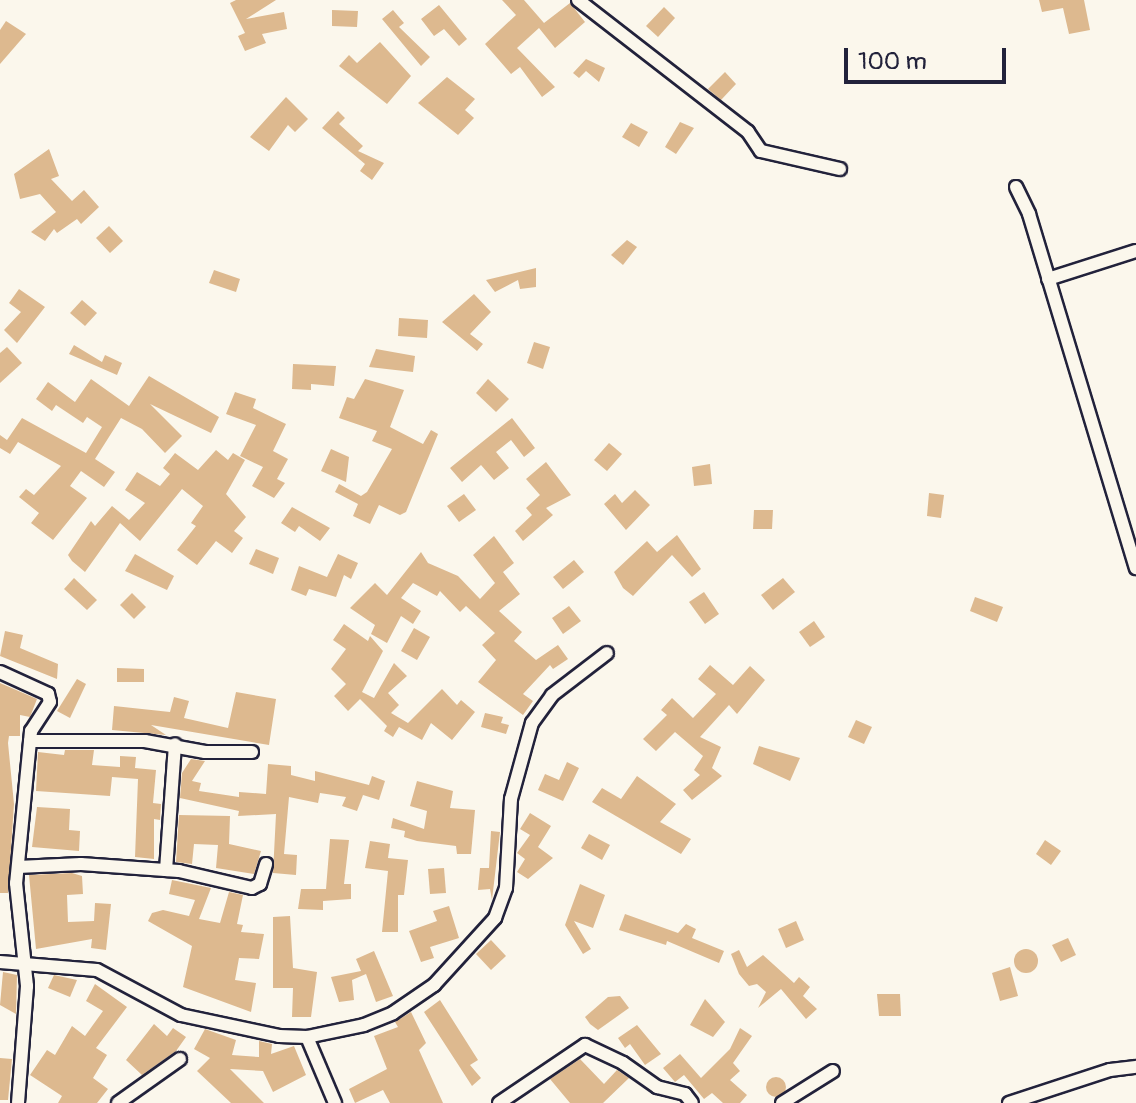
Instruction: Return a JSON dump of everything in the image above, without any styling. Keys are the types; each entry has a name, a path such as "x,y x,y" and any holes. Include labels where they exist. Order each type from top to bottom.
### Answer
{"street":[{"path":"578,0 748,132 761,151 840,169"},
{"path":"1016,187 1048,279 1136,568"},
{"path":"1048,279 1136,251"},
{"path":"0,962 97,970 181,1015 240,1030 307,1037 364,1025 393,1013 434,985 495,918 506,888 511,799 532,723 552,695 607,653"},
{"path":"0,672 50,698 30,741 18,867 21,962 27,1008 18,1103"},
{"path":"30,741 175,744 205,752 252,752"},
{"path":"166,870 175,744"},
{"path":"18,867 81,864 166,870 252,888 260,884 266,864"},
{"path":"307,1037 335,1103"},
{"path":"499,1103 585,1045 657,1087 685,1094 692,1103"},
{"path":"118,1103 180,1059"},
{"path":"1009,1103 1110,1070 1136,1067"},
{"path":"782,1103 833,1071"}],"building":[{"path":"236,0 276,0 246,19 284,12 287,29 262,34 266,43 245,51 238,36 245,33 230,3"},
{"path":"502,0 524,0 544,23 570,3 585,22 555,48 539,28 517,48 555,87 542,97 520,67 511,74 485,44 516,15"},
{"path":"1039,0 1084,0 1090,30 1069,34 1063,8 1042,12"},
{"path":"439,5 467,39 459,46 444,29 434,36 421,19"},
{"path":"664,7 675,18 658,37 646,26"},
{"path":"332,10 358,11 357,27 332,26"},
{"path":"393,10 404,23 399,27 430,57 421,66 382,19"},
{"path":"6,21 26,34 0,64 0,30"},
{"path":"380,42 411,76 387,104 339,66 349,55 357,63"},
{"path":"586,59 605,68 599,82 586,71 579,78 573,73"},
{"path":"725,72 736,84 721,100 708,89"},
{"path":"447,77 475,99 465,110 474,118 458,135 418,103"},
{"path":"286,97 308,119 295,132 288,125 269,151 250,137"},
{"path":"338,111 345,118 339,124 363,146 358,151 384,163 372,180 360,171 365,164 322,128"},
{"path":"680,122 694,128 676,154 665,147"},
{"path":"631,123 648,132 639,147 622,137"},
{"path":"49,149 59,176 51,179 72,201 84,190 99,207 81,224 77,219 57,233 54,229 45,241 31,232 56,212 40,194 20,199 14,174"},
{"path":"109,226 123,241 110,253 96,238"},
{"path":"627,240 637,247 623,265 611,255"},
{"path":"536,268 536,287 520,289 518,280 495,292 486,280"},
{"path":"214,270 240,279 236,292 209,283"},
{"path":"19,289 45,307 17,343 4,330 21,312 9,303"},
{"path":"474,294 491,312 470,334 483,344 477,351 442,322"},
{"path":"82,300 97,313 85,326 70,313"},
{"path":"399,318 428,320 427,338 398,336"},
{"path":"534,342 550,347 543,369 527,363"},
{"path":"74,345 102,362 105,355 122,363 117,375 69,354"},
{"path":"7,347 22,363 0,383 0,353"},
{"path":"376,349 415,356 413,372 369,367"},
{"path":"293,364 336,366 334,386 311,384 311,390 292,389"},
{"path":"149,376 219,417 211,433 150,404 182,436 165,453 142,429 121,418 95,459 115,472 104,487 81,471 70,486 87,498 53,540 31,523 39,513 19,497 26,489 34,495 61,466 18,442 10,454 0,448 0,435 7,440 22,418 86,453 102,427 87,417 83,423 56,405 52,411 36,399 48,382 75,402 91,379 129,406"},
{"path":"365,379 404,390 390,427 423,444 431,430 438,434 406,512 400,515 379,505 370,524 353,516 358,504 335,492 339,484 361,496 367,492 392,449 372,441 377,431 339,418 347,397 354,399"},
{"path":"488,379 509,399 496,412 476,393"},
{"path":"235,392 256,399 253,408 286,424 273,451 288,459 277,479 285,483 274,498 252,486 263,467 240,456 256,425 226,414"},
{"path":"512,418 535,448 524,457 511,440 496,452 509,468 494,480 481,465 462,482 450,468"},
{"path":"609,443 622,454 607,471 594,460"},
{"path":"331,449 349,457 346,482 321,471"},
{"path":"216,450 228,460 233,453 245,460 226,494 246,517 234,531 243,538 232,553 216,541 197,565 177,550 196,526 191,523 203,506 182,489 140,541 120,523 85,572 72,561 68,555 91,521 95,526 112,506 129,520 145,503 125,490 137,472 160,486 170,474 163,468 175,453 198,470"},
{"path":"546,462 571,495 546,508 553,515 523,541 515,531 532,515 526,508 540,495 526,479"},
{"path":"710,464 712,484 694,486 692,467"},
{"path":"635,490 650,505 626,530 604,504 615,494 622,503"},
{"path":"929,493 944,495 941,518 927,516"},
{"path":"464,494 476,510 459,522 447,506"},
{"path":"292,507 330,528 320,541 299,526 295,532 281,523"},
{"path":"754,510 773,510 772,529 753,529"},
{"path":"677,535 701,569 692,577 672,555 633,596 623,588 614,572 647,541 657,552"},
{"path":"494,536 514,563 503,572 520,594 499,611 522,632 514,641 536,660 558,645 568,659 553,669 550,665 523,694 533,701 523,715 478,682 496,660 482,645 495,633 466,606 460,612 440,591 437,596 413,583 401,598 421,611 413,624 401,616 387,643 371,634 375,625 350,608 375,583 387,595 421,552 428,563 458,576 480,599 495,583 473,555"},
{"path":"256,549 279,558 273,574 249,564"},
{"path":"135,554 174,576 167,590 125,571"},
{"path":"338,554 358,563 351,579 344,575 336,597 309,589 306,596 291,590 299,566 327,577"},
{"path":"574,560 584,572 563,589 553,577"},
{"path":"74,578 97,600 87,610 64,589"},
{"path":"783,578 795,592 773,610 761,595"},
{"path":"704,592 719,614 705,624 689,602"},
{"path":"132,593 146,607 134,619 120,605"},
{"path":"975,597 1003,607 997,622 970,611"},
{"path":"569,606 581,621 563,634 552,618"},
{"path":"814,621 825,637 810,647 799,632"},
{"path":"344,624 368,641 370,636 383,651 362,692 374,698 394,663 407,676 388,693 399,705 391,713 408,723 442,689 457,705 461,700 475,712 452,740 431,723 422,740 399,727 393,737 384,731 387,726 360,699 348,711 334,696 346,684 331,669 346,649 333,640"},
{"path":"414,628 430,637 417,660 401,651"},
{"path":"5,631 23,635 20,648 58,664 57,679 0,656"},
{"path":"710,665 733,685 750,666 765,680 737,714 729,705 700,737 721,747 712,768 722,776 692,800 683,790 700,775 694,770 703,756 675,732 656,751 643,739 667,715 661,710 672,698 693,718 716,694 698,679"},
{"path":"117,668 144,669 144,682 117,682"},
{"path":"77,679 86,684 70,718 57,711"},
{"path":"0,683 37,699 30,717 20,715 20,736 9,736 14,804 8,893 0,893"},
{"path":"236,692 276,699 269,745 151,725 166,735 112,730 114,706 170,712 174,697 189,701 184,718 228,728"},
{"path":"485,713 503,717 501,723 509,725 506,734 481,727"},
{"path":"856,720 872,727 864,744 848,737"},
{"path":"759,746 800,758 790,781 753,764"},
{"path":"65,750 94,750 92,765 120,767 120,756 136,757 135,768 156,770 153,803 161,804 160,820 154,819 154,859 135,857 138,779 112,777 110,796 36,791 38,752 64,755"},
{"path":"191,759 205,761 192,781 201,783 199,791 239,797 239,792 266,794 268,764 291,766 291,775 315,781 315,771 369,785 372,776 385,781 379,800 363,795 357,811 342,806 346,797 320,793 318,803 289,797 284,854 297,855 296,875 273,873 276,814 238,816 239,811 180,798 182,773"},
{"path":"567,762 579,768 563,801 538,790 545,774 559,780"},
{"path":"637,776 676,804 660,822 691,839 681,854 592,802 602,788 621,799"},
{"path":"417,781 453,791 450,808 475,810 471,854 457,854 456,846 404,837 405,831 391,828 393,818 424,829 427,811 410,806"},
{"path":"37,807 70,809 69,830 80,831 79,851 32,847"},
{"path":"530,813 551,826 538,847 553,858 528,879 517,872 525,859 517,853 530,835 520,829"},
{"path":"179,815 230,816 229,844 261,851 254,874 216,868 218,845 194,844 192,864 176,862"},
{"path":"491,831 500,832 492,900 490,889 478,890 480,868 489,868"},
{"path":"589,834 610,845 602,860 581,848"},
{"path":"330,839 349,840 344,884 351,884 351,899 323,901 323,910 298,909 301,889 326,889"},
{"path":"1045,840 1061,851 1051,865 1036,854"},
{"path":"370,841 390,844 388,858 408,860 404,895 398,895 398,932 382,932 388,871 365,868"},
{"path":"444,868 446,893 430,894 428,869"},
{"path":"72,873 82,876 83,894 67,895 68,922 94,921 95,903 111,904 106,950 91,948 92,939 36,949 29,875"},
{"path":"172,880 211,888 199,919 220,923 229,892 243,895 237,924 243,925 241,932 264,934 259,959 239,958 235,980 256,983 251,1012 183,987 192,946 148,921 152,913 163,910 189,916 195,900 169,894"},
{"path":"580,884 605,895 593,928 574,921 591,949 583,954 565,925"},
{"path":"449,906 459,938 430,947 434,958 421,962 409,931 437,921 433,911"},
{"path":"625,914 678,933 686,924 696,929 692,938 724,951 719,963 667,941 666,945 619,930"},
{"path":"290,916 293,968 317,972 311,1017 292,1017 293,988 273,988 273,917"},
{"path":"796,921 804,940 786,948 778,929"},
{"path":"1068,938 1076,955 1061,962 1052,945"},
{"path":"491,940 506,956 491,970 476,954"},
{"path":"1026,949 1037,956 1038,961 1031,972 1026,973 1015,966 1014,961 1021,950"},
{"path":"739,950 747,967 763,955 794,983 799,977 810,987 803,996 817,1009 806,1019 781,989 758,1008 766,992 757,984 749,986 739,974 731,954"},
{"path":"374,951 393,996 376,1002 366,974 352,980 354,1000 339,1002 331,977 361,971 356,959"},
{"path":"1010,967 1018,996 1000,1001 992,973"},
{"path":"3,972 17,975 16,1014 0,1005"},
{"path":"54,975 77,980 70,997 48,988"},
{"path":"95,984 127,1007 96,1048 107,1055 93,1078 108,1089 97,1103 58,1103 62,1096 30,1075 47,1050 55,1055 72,1026 85,1036 103,1011 86,1001"},
{"path":"877,994 900,994 901,1016 879,1016"},
{"path":"620,996 629,1008 598,1030 590,1024 585,1017 608,997"},
{"path":"705,999 725,1022 713,1037 690,1025"},
{"path":"440,1000 478,1060 470,1065 481,1078 472,1086 424,1012"},
{"path":"411,1012 426,1043 419,1050 443,1103 390,1103 383,1090 355,1103 349,1089 387,1069 374,1036 398,1027 395,1022"},
{"path":"154,1024 167,1036 173,1028 186,1037 176,1051 142,1075 126,1060"},
{"path":"637,1025 661,1054 645,1065 630,1044 625,1048 618,1038"},
{"path":"740,1028 752,1036 733,1063 740,1071 730,1080 747,1095 740,1103 723,1103 712,1093 704,1099 684,1075 675,1082 663,1068 680,1054 701,1078 730,1049"},
{"path":"205,1029 236,1040 232,1055 259,1057 259,1041 272,1044 271,1054 294,1046 306,1075 273,1092 263,1071 230,1069 264,1103 231,1103 197,1071 210,1058 194,1049"},
{"path":"0,1058 12,1059 8,1100 0,1100"},
{"path":"580,1059 604,1084 617,1070 629,1078 603,1103 570,1103 550,1079"},
{"path":"772,1077 780,1077 786,1087 780,1097 772,1097 766,1091 766,1083"}]}
